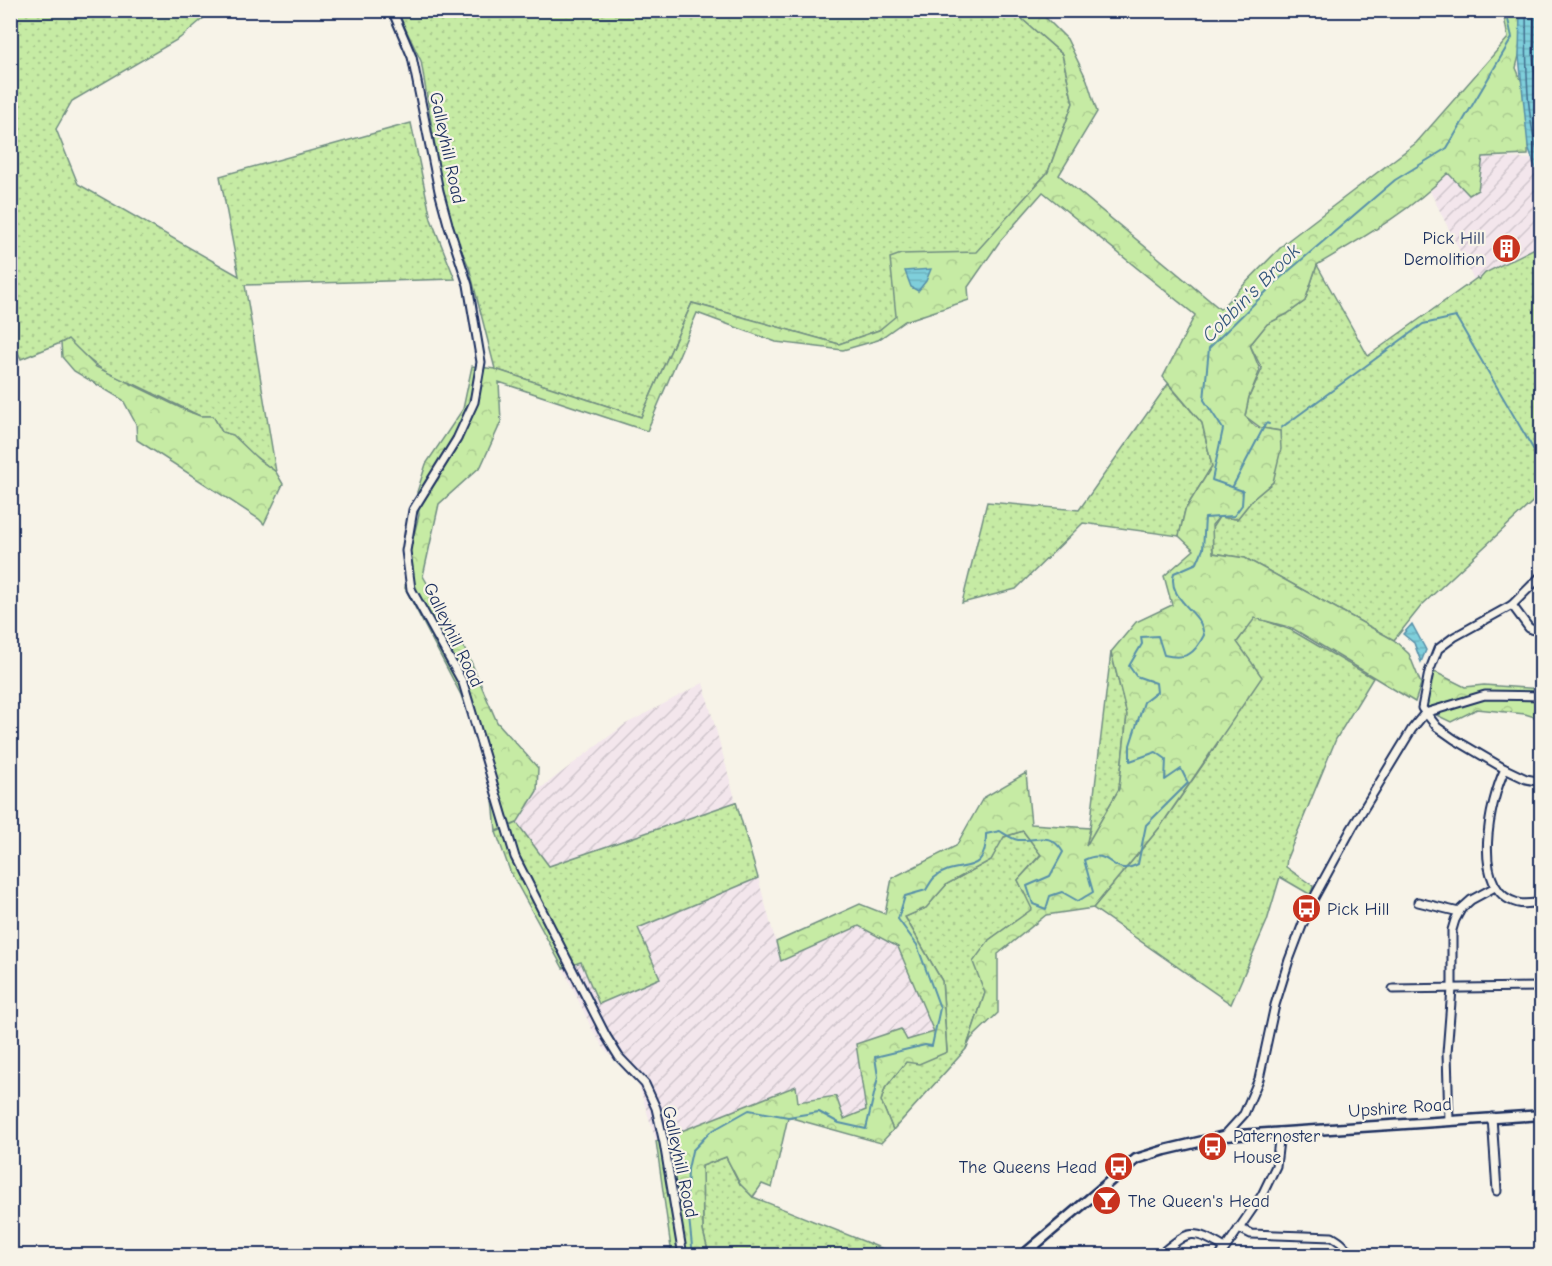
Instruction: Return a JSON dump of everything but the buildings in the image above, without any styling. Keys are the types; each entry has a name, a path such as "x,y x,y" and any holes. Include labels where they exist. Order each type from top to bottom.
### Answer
{"street":[{"name":"Galleyhill Road","path":"392,10 412,57 442,202 468,285 481,362 474,402 461,430 413,510 406,551 411,589 463,683 514,857 606,1036 619,1057 645,1084 656,1108 683,1256"},
{"path":"1224,1136 1244,1114 1259,1079 1285,971 1310,905 1352,828 1424,710 1429,672 1438,649 1446,642 1493,619 1512,605 1542,576"},
{"path":"1512,605 1529,628 1542,633"},
{"path":"1424,710 1485,695 1542,696"},
{"path":"1424,710 1437,727 1505,769 1526,779 1542,782"},
{"path":"1505,769 1497,786 1487,846 1489,875 1495,887 1505,897 1520,904 1542,902"},
{"path":"1449,1121 1447,1053 1452,989 1452,930 1459,912 1471,900 1495,887"},
{"path":"1418,902 1459,912"},
{"path":"1393,989 1542,987"},
{"name":"Upshire Road","path":"1022,1256 1136,1159 1165,1150 1224,1136 1542,1115"},
{"path":"1492,1117 1497,1191"},
{"path":"1220,1256 1262,1195 1276,1166 1280,1132"},
{"path":"1239,1228 1251,1234 1332,1237 1341,1242 1349,1256"},
{"path":"1158,1256 1180,1237 1193,1233 1203,1235 1226,1248"}],"shaded area":[{"path":"1483,157 1535,159 1541,180 1541,245 1485,273 1479,281 1477,278 1474,280 1430,191 1449,173 1469,195"},
{"path":"703,683 736,802 549,866 517,823 537,791 624,725"},
{"path":"758,878 781,961 859,925 898,947 934,1033 907,1040 866,1110 844,1119 836,1096 801,1102 796,1086 656,1141 639,1086 605,1050 592,1029 563,968 581,962 659,978 637,928"}],"green space":[{"path":"10,11 212,11 180,38 72,101 56,129 78,184 239,276 220,176 411,123 431,219 455,279 245,285 276,472 222,432 213,416 200,416 115,377 90,360 68,340 21,359 10,336"},
{"path":"397,11 1013,11 1062,54 1073,103 1048,172 954,278 879,330 839,344 692,303 641,417 495,369 469,267 447,218 421,61"},
{"path":"1013,11 1039,11 1067,39 1087,80 1097,112 1059,175 1220,309 1286,242 1416,143 1508,38 1503,11 1521,11 1525,31 1516,68 1529,98 1528,155 1483,157 1478,190 1469,195 1448,173 1402,212 1317,265 1305,301 1287,314 1267,324 1250,345 1260,370 1249,397 1245,416 1256,427 1280,431 1281,449 1273,482 1253,499 1237,519 1219,517 1212,525 1213,553 1245,558 1394,640 1409,654 1421,684 1415,702 1292,628 1255,618 1237,642 1262,677 1160,827 1093,908 1046,915 998,954 998,1013 971,1039 966,1049 985,993 973,962 989,940 1032,909 1018,880 1041,855 1023,831 1004,837 991,860 947,884 926,908 905,917 942,981 947,1052 919,1064 906,1062 885,1088 881,1101 893,1130 881,1143 788,1117 772,1188 762,1184 753,1197 740,1184 726,1157 702,1166 703,1231 709,1255 672,1255 656,1141 796,1086 798,1102 836,1096 844,1119 866,1110 856,1044 901,1029 907,1040 934,1032 898,947 859,926 781,961 776,942 860,904 885,914 892,878 956,846 983,798 1026,773 1031,824 1090,828 1086,846 1119,789 1127,715 1111,652 1136,622 1172,605 1164,576 1194,550 1179,536 1185,510 1212,466 1202,423 1163,377 1195,315 1043,192 1000,241 968,287 969,300 905,321 878,340 843,350 776,342 697,313 647,431 499,382 501,422 481,466 439,504 423,576 469,657 497,722 538,768 537,791 517,823 496,831 491,778 461,695 405,588 410,550 419,515 417,492 426,464 463,409 472,366 495,369 641,417 692,303 839,344 879,330 896,316 890,258 901,254 976,252 1048,172 1073,103 1062,54"},
{"path":"1541,245 1541,494 1422,605 1394,640 1245,558 1213,553 1212,528 1219,517 1237,519 1253,499 1273,482 1280,431 1261,428 1245,416 1249,397 1262,369 1250,345 1267,324 1287,314 1305,301 1317,265 1368,356 1477,278 1479,280 1485,273"},
{"path":"68,339 96,367 185,410 200,416 213,416 222,432 233,435 258,459 276,472 283,484 264,524 137,440 136,424 123,400 74,371 62,357 61,343"},
{"path":"1168,384 1202,423 1212,466 1185,510 1179,536 1083,523 1016,589 962,603 987,502 1079,510"},
{"path":"1255,617 1291,630 1373,678 1336,739 1287,858 1286,867 1313,886 1311,895 1280,877 1267,921 1231,1004 1093,908 1160,827 1218,743 1237,642"},
{"path":"1111,652 1127,715 1119,789 1085,849 1090,828"},
{"path":"1429,672 1437,673 1465,687 1484,685 1541,689 1541,719 1525,714 1477,709 1451,722 1422,708"},
{"path":"736,802 758,878 638,928 660,978 599,1004 581,962 563,968 510,871 496,832 517,823 549,866"},
{"path":"1023,831 1041,854 1018,880 1033,909 989,940 985,993 966,1049 893,1130 881,1101 885,1088 906,1062 947,1051 942,981 905,917 926,908 947,884 991,860 1003,837"},
{"path":"726,1157 738,1180 753,1197 898,1255 709,1255 703,1231 702,1166"}],"water":[{"path":"1520,11 1541,11 1541,184 1528,146 1519,56"},
{"path":"931,269 926,281 918,291 911,287 905,271"},
{"path":"1412,624 1426,650 1421,662 1414,643 1403,634"}],"waterway":[{"name":"Cobbin's Brook","path":"693,1256 687,1198 688,1169 692,1151 710,1132 749,1110 788,1117 819,1112 839,1123 866,1129 878,1077 875,1057 925,1045 932,1046 940,1008 917,945 898,919 905,896 926,890 934,878 943,872 976,863 982,857 986,834 1000,831 1018,840 1048,839 1058,845 1063,852 1050,876 1027,886 1033,904 1046,909 1050,896 1062,892 1078,901 1093,892 1084,860 1100,857 1122,868 1138,864 1146,825 1188,783 1181,769 1165,780 1166,759 1156,752 1130,761 1130,745 1144,702 1157,692 1156,683 1136,676 1129,666 1142,644 1141,637 1158,636 1164,655 1184,656 1197,647 1204,635 1202,628 1177,593 1174,587 1174,573 1197,563 1203,549 1205,518 1234,516 1242,505 1243,491 1212,480 1223,429 1204,400 1209,348 1278,280 1395,180 1447,148 1512,38 1506,10"},
{"path":"1281,428 1423,324 1456,317 1542,464"},
{"path":"1233,486 1266,423 1269,424"}],"place":[{"name":"Pick Hill Demolition","path":"1506,248"},
{"name":"Pick Hill","path":"1306,909"},
{"name":"Paternoster House","path":"1212,1146"},
{"name":"The Queens Head","path":"1118,1167"},
{"name":"The Queen's Head","path":"1107,1201"}]}
